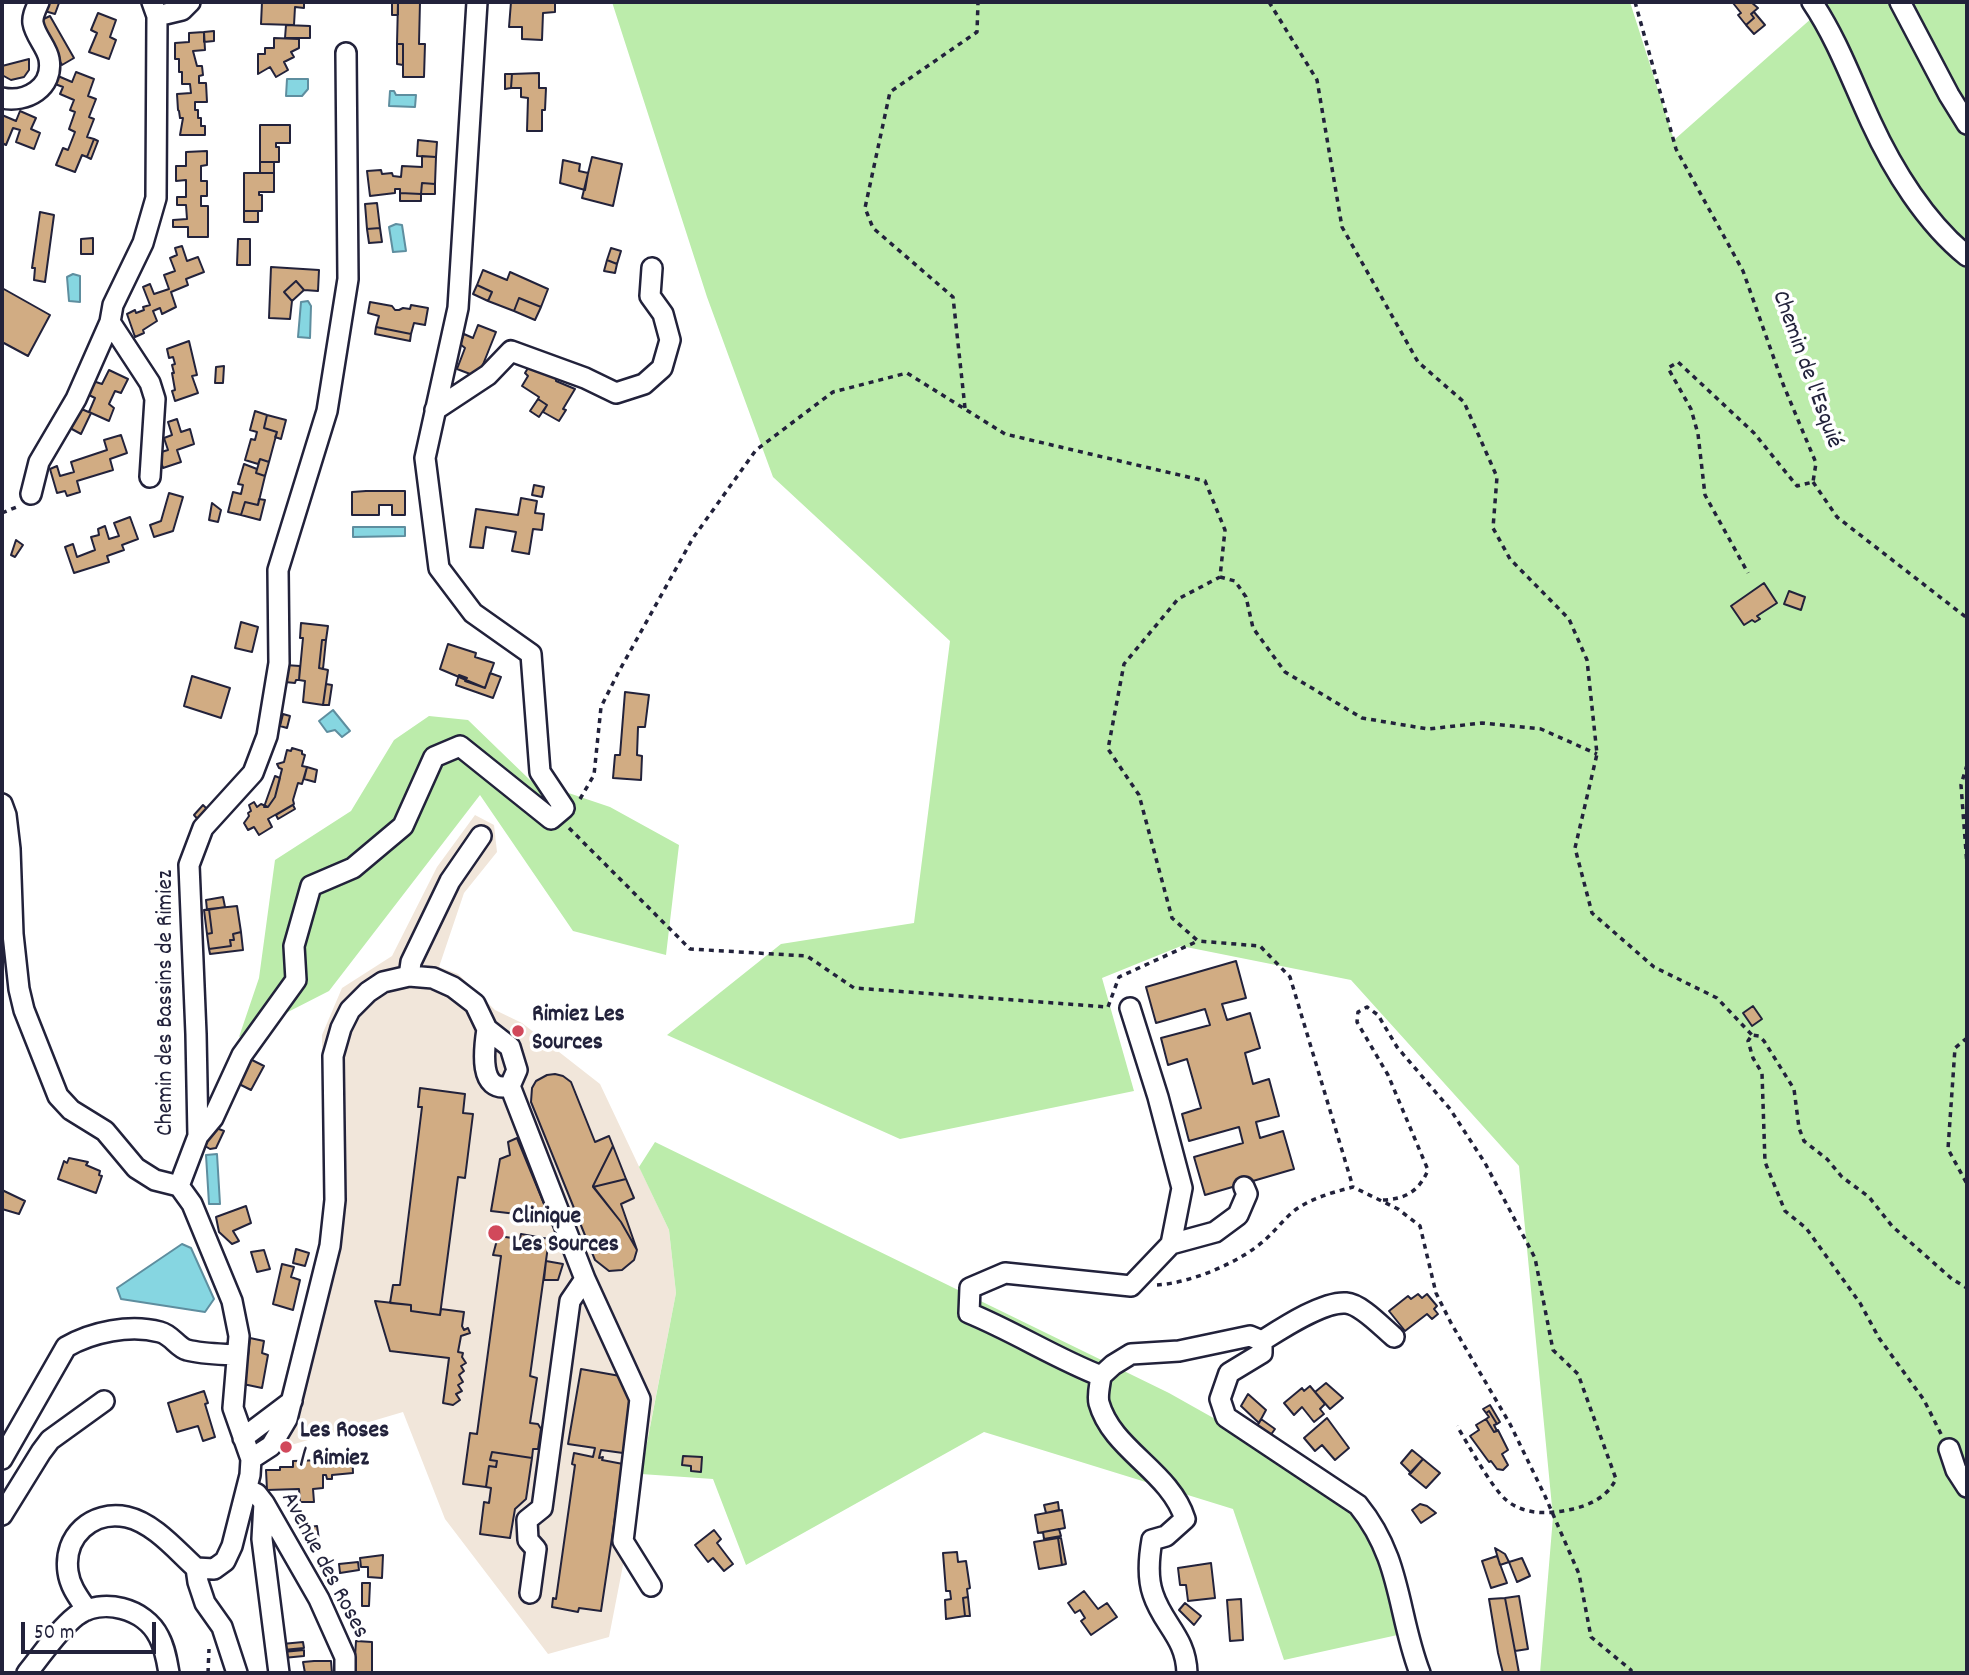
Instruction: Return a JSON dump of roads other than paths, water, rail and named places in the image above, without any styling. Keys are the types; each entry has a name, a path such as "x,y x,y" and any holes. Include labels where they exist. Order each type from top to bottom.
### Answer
{"street":[{"path":"2,98 15,101 27,99 45,81 49,58 33,26 38,2"},
{"path":"31,494 39,462 76,399 110,322 113,305 143,243 156,198 154,9 182,10 190,2"},
{"path":"198,1136 213,1118 242,1055 296,980 294,946 311,886 353,868 403,826 434,757 460,746 557,814 540,772 531,654 473,613 439,568 425,458 458,308 477,2"},
{"path":"1812,2 1830,29 1872,124 1908,189 1951,243 1967,256"},
{"path":"1900,2 1949,96 1967,124"},
{"name":"Chemin des Bassins de Rimiez","path":"179,1186 198,1136 189,865 203,828 253,773 267,736 279,663 278,570 327,411 348,279 346,53"},
{"path":"435,410 488,375 511,351 585,377 616,393 644,384 662,368 670,340 663,314 650,296 652,268"},
{"path":"110,322 150,383 155,399 150,477"},
{"path":"2,804 10,849 13,934 23,1010 58,1096 71,1111 105,1131 136,1168 155,1180 179,1186 192,1204 232,1301 239,1336 233,1408 251,1459 247,1489 232,1546 225,1561 214,1569 196,1568"},
{"path":"409,976 411,962 450,881 481,836"},
{"path":"251,1459 275,1441 287,1419 330,1246 335,1199 333,1056 341,1028 350,1010 383,982 409,976 433,978 453,987 475,1004 486,1029 484,1065 489,1082 497,1087 510,1086"},
{"path":"1130,1007 1182,1188 1171,1244"},
{"path":"486,1029 510,1047 517,1070 510,1086"},
{"path":"510,1086 584,1279 640,1399 623,1541 652,1586"},
{"path":"1101,1376 1070,1364 1006,1328 970,1313 970,1288 1004,1273 1131,1286 1171,1244 1215,1232 1238,1215 1247,1194 1244,1187"},
{"path":"530,1593 536,1549 528,1540 527,1520 542,1508 570,1301 584,1279"},
{"path":"1262,1341 1319,1309 1346,1303 1365,1312 1394,1337"},
{"path":"2,1459 65,1347 77,1341 128,1328 162,1332 184,1349 236,1355"},
{"path":"1187,1673 1186,1655 1153,1594 1149,1562 1152,1540 1166,1536 1185,1520 1180,1503 1157,1474 1109,1425 1098,1401 1101,1376 1131,1354 1179,1350 1250,1336 1262,1341"},
{"path":"1262,1341 1262,1353 1229,1373 1220,1399 1226,1417 1358,1505 1372,1523 1391,1563 1420,1673"},
{"path":"2,1516 50,1440 104,1401"},
{"path":"243,1438 292,1401"},
{"path":"1949,1449 1956,1469 1967,1487"},
{"name":"Avenue des Roses","path":"247,1489 257,1494 264,1503 318,1599 345,1657 345,1673"},
{"path":"264,1503 262,1539 279,1673"},
{"path":"87,1610 74,1592 68,1574 70,1546 79,1530 94,1520 112,1516 130,1518 159,1535 196,1568 205,1603 222,1627 237,1673"},
{"path":"27,1673 75,1617 87,1610 116,1606 148,1622 158,1634 165,1651 169,1673"}],"water":[{"path":"287,79 308,79 308,89 302,96 286,96"},
{"path":"390,91 394,91 396,95 416,95 415,107 389,106"},
{"path":"402,225 406,251 393,252 389,227"},
{"path":"73,274 80,276 80,302 69,301 67,277"},
{"path":"308,301 311,306 310,338 298,337 301,302"},
{"path":"353,527 405,527 405,536 353,537"},
{"path":"333,710 350,731 342,737 335,730 327,732 319,721"},
{"path":"217,1154 220,1204 209,1204 206,1155"},
{"path":"182,1244 191,1248 214,1299 205,1312 121,1299 117,1288"}],"place":[{"name":"Rimiez Les Sources","path":"518,1031"},
{"name":"Clinique Les Sources","path":"496,1233"},
{"name":"Les Roses / Rimiez","path":"286,1447"}]}
